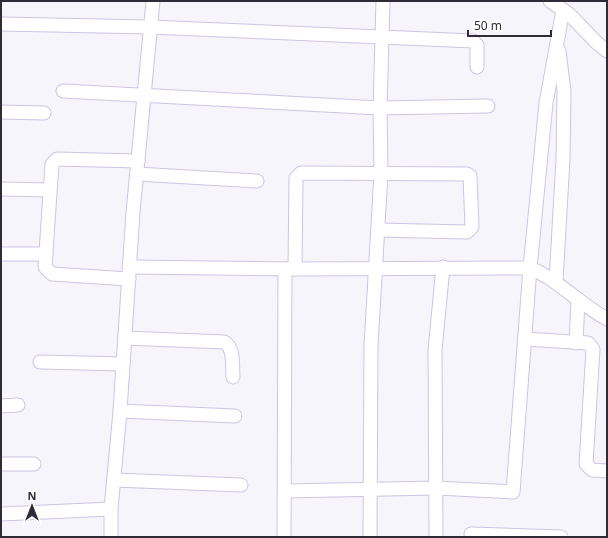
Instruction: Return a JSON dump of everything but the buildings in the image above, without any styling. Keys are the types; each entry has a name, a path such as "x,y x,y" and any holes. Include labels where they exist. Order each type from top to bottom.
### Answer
{"street":[{"path":"111,537 111,509 120,411 137,168 153,1"},
{"path":"370,537 371,346 381,173 380,108 383,1"},
{"path":"550,1 563,10 596,43 607,51"},
{"path":"285,491 437,488 513,492 530,268 546,103 563,10"},
{"path":"1,24 150,27 473,41 477,45 477,67"},
{"path":"556,281 563,159 564,91 557,39"},
{"path":"63,91 380,108 488,106"},
{"path":"1,112 44,113"},
{"path":"257,181 57,159 52,164 46,267 52,274 376,267 530,268 556,281 592,311 607,319"},
{"path":"284,537 290,269 296,178 301,173 381,173 467,174 472,179 472,227 467,232 378,230"},
{"path":"1,189 50,190"},
{"path":"1,254 46,254"},
{"path":"436,537 437,488 435,350 443,268"},
{"path":"576,342 578,300"},
{"path":"125,338 224,342 229,344 231,349 233,377"},
{"path":"525,339 588,343 593,349 586,464 592,470 607,471"},
{"path":"40,362 123,364"},
{"path":"1,406 18,405"},
{"path":"120,411 235,416"},
{"path":"1,464 34,464"},
{"path":"114,480 241,485"},
{"path":"1,514 111,509"},
{"path":"471,534 561,537"}]}
